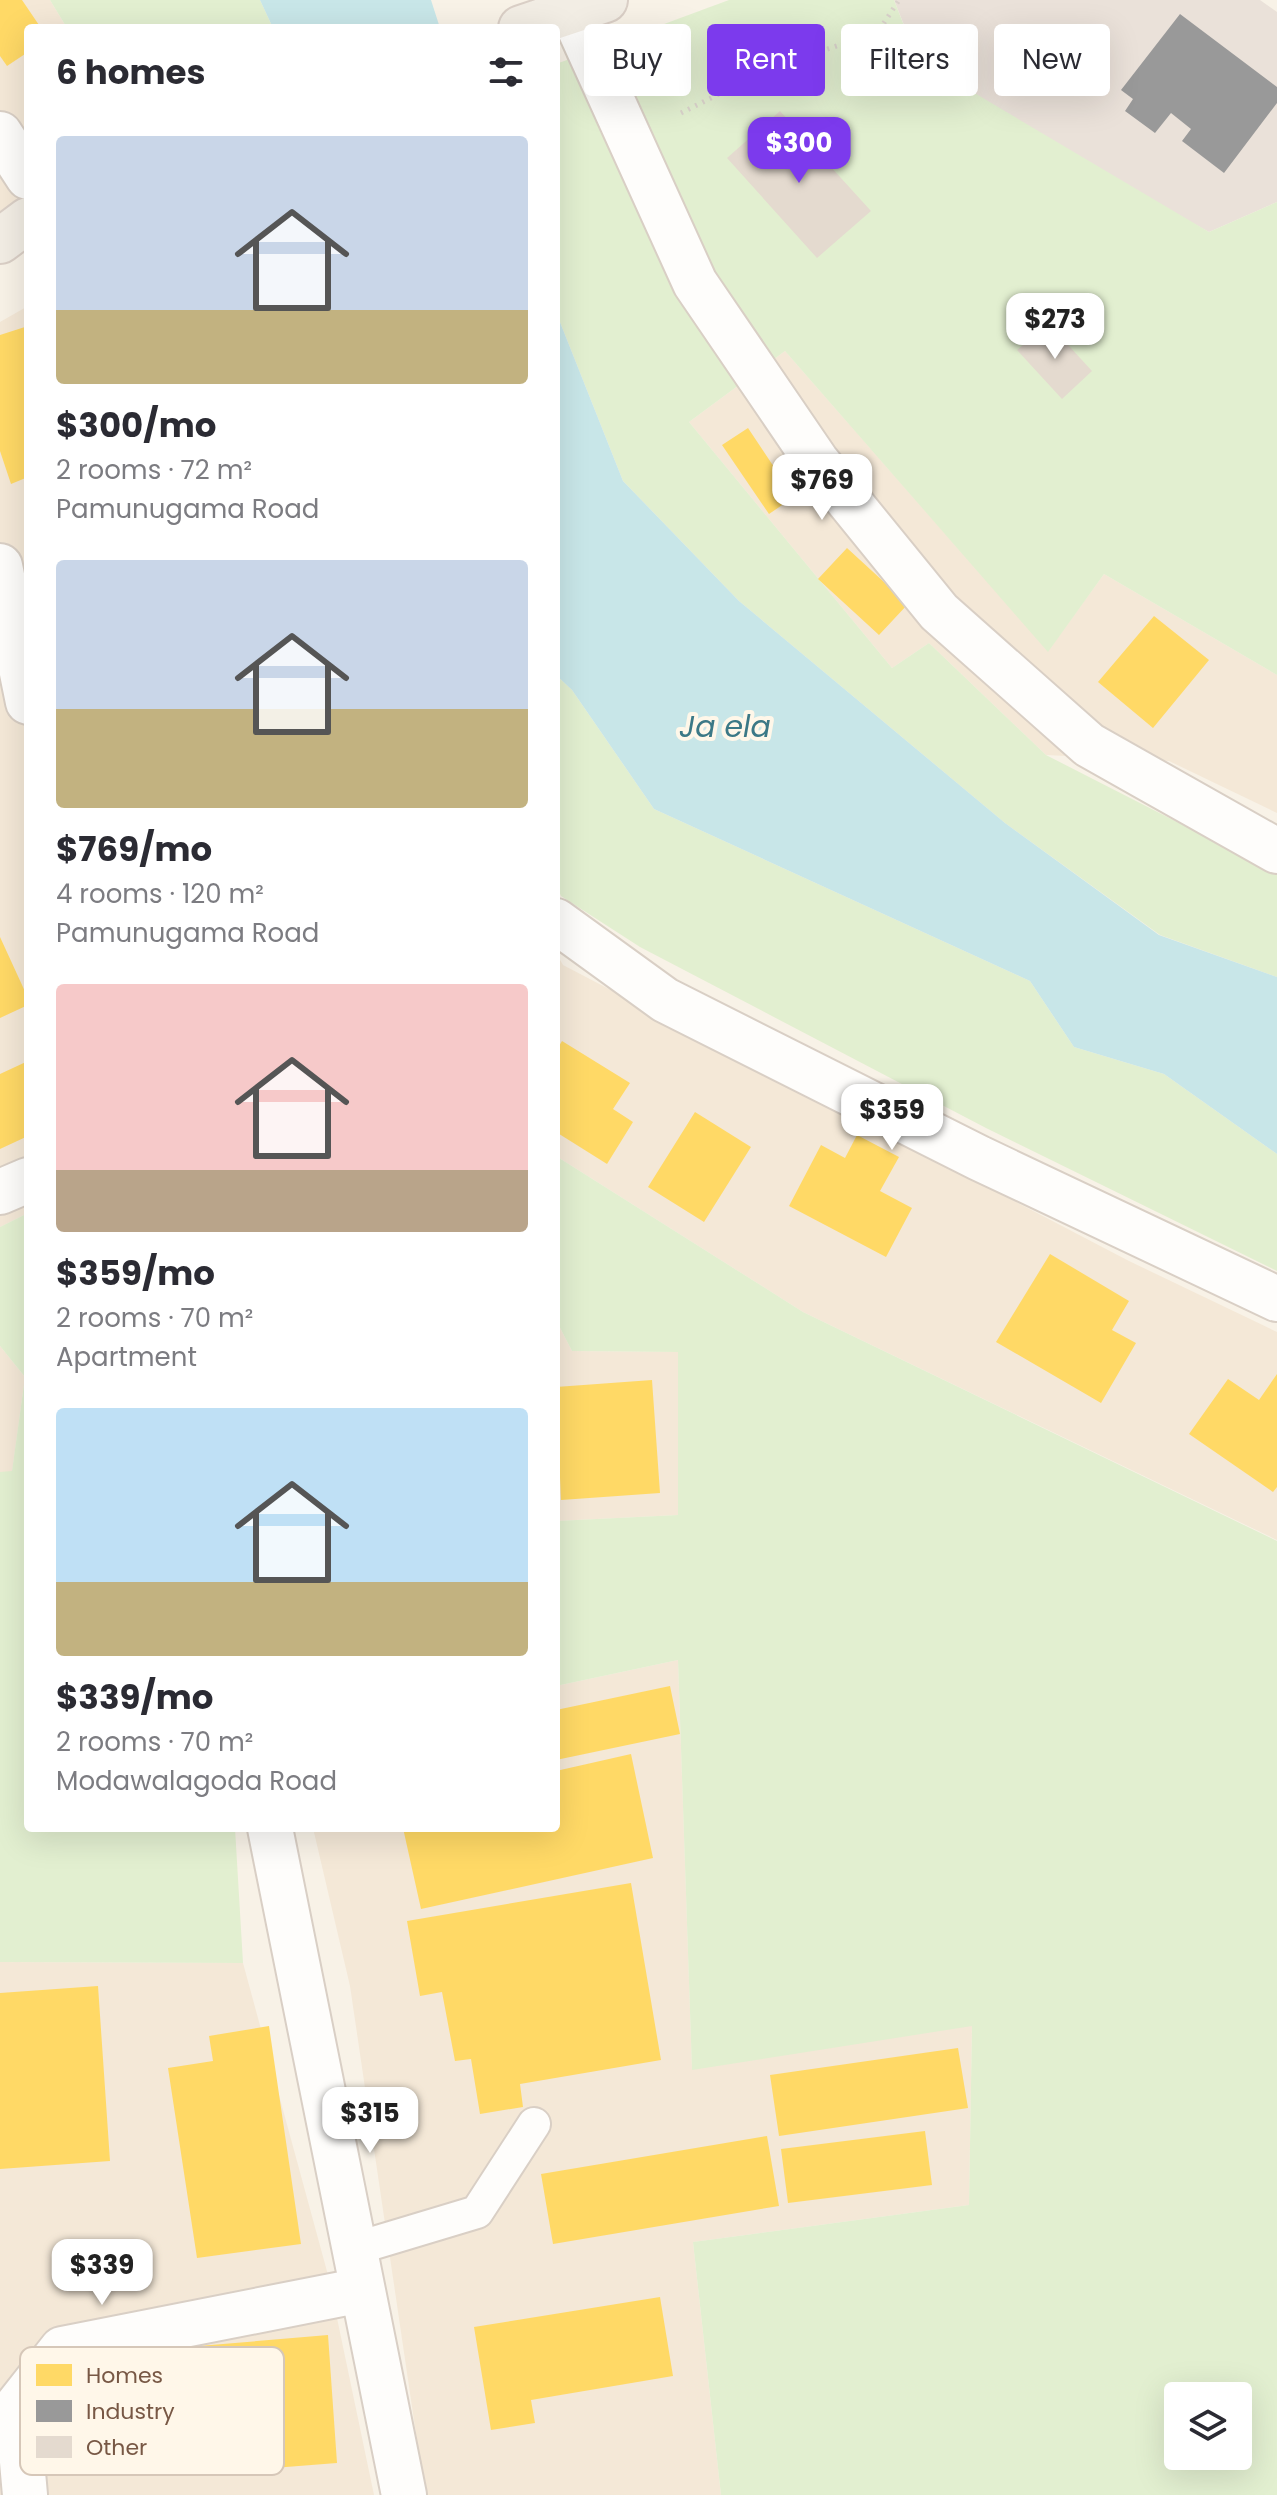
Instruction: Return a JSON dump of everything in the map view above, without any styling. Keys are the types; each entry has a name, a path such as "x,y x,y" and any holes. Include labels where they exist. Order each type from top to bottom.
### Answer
{"main road":[{"path":"533,24 589,6"},
{"path":"0,241 24,223"}],"street":[{"path":"589,6 630,139 695,283 817,462 939,612 1089,745 1277,851"},
{"path":"0,134 24,171"},
{"path":"0,566 24,683"},
{"path":"560,924 665,1000 979,1158 1277,1299"},
{"path":"0,1192 24,1182"},
{"path":"271,1832 404,2495"},
{"path":"69,2347 358,2270"},
{"path":"20,2402 17,2406 20,2439"},
{"path":"23,2475 25,2495"}],"lane":[{"path":"358,2270 477,2212 534,2124"}],"path":[{"path":"630,139 771,68 878,32 899,0"}],"shaded area":[{"path":"0,0 50,0 65,24 24,24 24,197 0,212"},
{"path":"894,0 1260,0 1277,12 1277,202 1209,232 962,96 978,96 978,24 904,24"},
{"path":"24,308 24,1215 0,1227 0,322"},
{"path":"785,351 1048,651 1104,574 1277,675 1277,813 1169,761 1046,755 929,643 892,668 689,422"},
{"path":"560,960 563,965 1129,1261 1277,1332 1277,1540 803,1312 560,1159"},
{"path":"560,1328 572,1351 678,1352 678,1515 560,1521"},
{"path":"0,1346 24,1376 24,1384 12,1472 0,1472"},
{"path":"678,1660 692,2069 972,2025 969,2205 693,2242 721,2495 425,2495 350,1986 314,1832 560,1832 560,1685"},
{"path":"0,1962 243,1963 328,2275 374,2495 0,2495"}],"green space":[{"path":"50,0 260,0 271,24 65,24"},
{"path":"729,0 894,0 903,24 841,24 841,96 978,95 1209,232 1277,202 1277,675 1104,574 1048,652 785,351 689,422 892,668 929,643 1046,755 1277,873 1277,977 1160,935 1005,823 739,601 623,481 560,322 560,63 584,54 584,96 691,96 691,24 664,24"},
{"path":"560,679 572,690 654,809 1030,981 1074,1047 1164,1074 1277,1154 1277,1271 986,1128 640,947 561,896"},
{"path":"560,1159 803,1312 1277,1541 1277,2495 721,2495 693,2242 969,2205 972,2026 692,2070 678,1660 560,1685 560,1521 678,1515 678,1352 572,1351 560,1328"},
{"path":"24,1215 24,1376 0,1346 0,1227"},
{"path":"24,1384 24,1832 235,1832 243,1963 0,1962 0,1472 12,1471"}],"water":[{"path":"260,0 431,0 439,24 271,24"},
{"name":"Ja ela","path":"560,322 623,481 739,601 1005,823 1159,935 1277,977 1277,1154 1164,1074 1074,1047 1030,981 654,809 572,690 560,679"}],"building: Homes":[{"path":"0,0 22,0 38,24 24,24 24,55 7,66 0,56"},
{"path":"24,327 24,479 11,484 0,451 0,335"},
{"path":"748,428 794,497 769,514 722,445"},
{"path":"847,548 908,604 879,635 818,579"},
{"path":"1154,616 1209,660 1153,728 1098,682"},
{"path":"0,937 24,989 24,1007 0,1018"},
{"path":"562,1041 630,1083 613,1109 633,1122 607,1164 560,1135"},
{"path":"24,1063 24,1138 0,1149 0,1074"},
{"path":"695,1112 751,1147 704,1222 648,1187"},
{"path":"857,1135 899,1157 880,1191 912,1208 886,1257 789,1206 821,1145 845,1158"},
{"path":"1050,1254 1129,1301 1112,1330 1136,1343 1101,1403 996,1342"},
{"path":"1277,1374 1277,1487 1273,1492 1189,1434 1228,1379 1259,1400"},
{"path":"652,1380 660,1493 561,1500 560,1387"},
{"path":"670,1686 680,1734 560,1759 560,1709"},
{"path":"631,1754 653,1858 421,1909 404,1832 560,1832 560,1770"},
{"path":"631,1883 661,2060 520,2084 523,2107 480,2114 471,2059 455,2061 442,1992 420,1996 407,1921"},
{"path":"98,1986 110,2161 0,2169 0,1993"},
{"path":"269,2026 301,2244 197,2258 168,2068 213,2061 209,2036"},
{"path":"958,2048 968,2108 779,2136 770,2075"},
{"path":"925,2131 932,2185 788,2203 781,2149"},
{"path":"767,2136 779,2206 553,2244 541,2174"},
{"path":"660,2297 673,2376 531,2400 535,2423 491,2430 474,2327"},
{"path":"328,2335 337,2463 284,2467 284,2347 199,2346"}],"building: Industry":[{"path":"1180,14 1277,87 1277,103 1224,173 1182,141 1191,129 1171,113 1155,133 1125,111 1133,99 1121,90"}],"building: Other":[{"path":"780,111 871,211 817,258 727,158"},
{"path":"1048,323 1092,371 1062,399 1017,350"}]}
